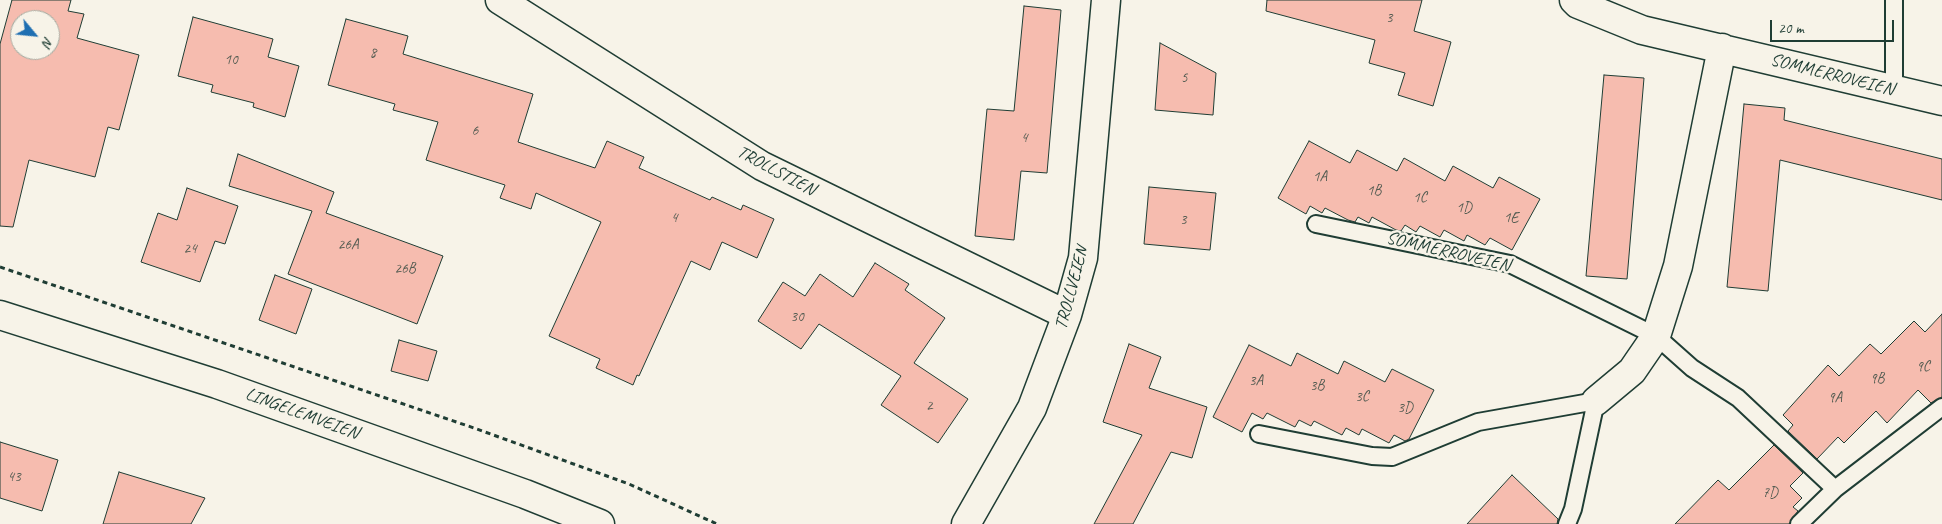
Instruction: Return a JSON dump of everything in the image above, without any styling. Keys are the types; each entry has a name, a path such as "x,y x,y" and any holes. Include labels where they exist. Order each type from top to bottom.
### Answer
{"street":[{"name":"TROLLSTIEN","path":"500,0 762,166 1067,316"},
{"name":"TROLLVEIEN","path":"966,524 1032,408 1067,316 1083,258 1106,0"},
{"name":"SOMMERROVEIEN","path":"1574,0 1578,4 1642,30 1942,101"},
{"path":"1596,402 1632,371 1656,336 1678,266 1722,48"},
{"name":"LINGELEMVEIEN","path":"0,315 217,384 525,494 600,524"}],"lane":[{"path":"1894,0 1894,90"},
{"name":"SOMMERROVEIEN","path":"1316,224 1510,264 1656,336 1692,368 1738,398 1835,489"},
{"path":"1258,434 1372,456 1392,457 1478,422 1596,402 1573,509 1567,524"},
{"path":"1799,524 1835,489 1942,407"}],"path":[{"path":"0,266 484,431 629,484 718,524"}],"building":[{"path":"12,0 71,0 68,11 84,14 77,38 139,55 119,130 108,127 95,177 29,160 13,227 0,226 0,44"},
{"path":"1267,0 1422,0 1414,31 1451,42 1433,106 1398,95 1405,73 1369,63 1375,40 1266,11"},
{"path":"1024,6 1061,10 1047,173 1021,171 1014,240 975,236 987,109 1014,111"},
{"path":"193,17 273,39 268,57 299,66 285,117 253,107 254,103 211,92 213,85 178,76"},
{"path":"346,19 408,36 403,54 533,94 518,142 595,168 607,141 644,157 639,168 710,200 712,197 741,210 743,205 774,219 757,258 722,242 710,270 691,261 639,376 637,375 633,385 596,368 600,359 549,336 601,222 536,193 531,209 500,198 505,185 426,160 438,122 393,110 395,104 328,85"},
{"path":"1160,43 1216,73 1213,115 1155,110"},
{"path":"1604,75 1644,78 1627,279 1586,276"},
{"path":"1744,104 1785,108 1784,120 1942,159 1942,200 1780,160 1768,291 1727,287"},
{"path":"1309,141 1350,163 1357,150 1397,171 1404,158 1445,181 1453,166 1493,188 1499,177 1540,199 1512,250 1490,238 1485,245 1467,235 1464,241 1444,230 1440,237 1420,226 1416,232 1405,225 1401,231 1396,230 1372,217 1369,223 1358,217 1355,222 1325,208 1322,213 1310,206 1306,214 1278,198"},
{"path":"238,154 334,192 326,213 443,256 417,324 288,274 312,211 229,186"},
{"path":"1149,187 1216,193 1210,250 1144,244"},
{"path":"187,188 238,206 225,244 215,241 200,282 141,262 158,213 177,220"},
{"path":"875,263 909,284 905,290 945,318 914,363 968,399 938,443 881,405 901,376 819,324 801,349 758,321 783,282 805,296 820,274 853,297"},
{"path":"275,275 312,289 296,334 259,320"},
{"path":"1942,314 1942,397 1931,403 1918,390 1887,423 1876,411 1844,443 1838,437 1817,459 1788,431 1793,425 1783,415 1828,365 1839,376 1870,344 1881,354 1914,321 1925,332"},
{"path":"399,340 437,351 428,381 391,371"},
{"path":"1129,344 1161,357 1149,388 1207,407 1192,458 1171,452 1133,524 1094,524 1142,435 1103,422"},
{"path":"1249,345 1291,366 1297,353 1338,374 1344,361 1385,382 1392,369 1434,390 1409,439 1405,441 1394,435 1389,443 1362,429 1359,435 1346,428 1342,435 1314,421 1311,426 1299,420 1295,427 1267,413 1263,419 1252,413 1242,432 1213,417"},
{"path":"0,442 58,460 42,511 0,498"},
{"path":"1774,445 1803,473 1790,486 1802,498 1793,507 1798,511 1789,524 1675,524 1718,480 1729,490"},
{"path":"119,472 205,498 191,524 103,524"},
{"path":"1512,475 1558,519 1557,524 1467,524"}]}
